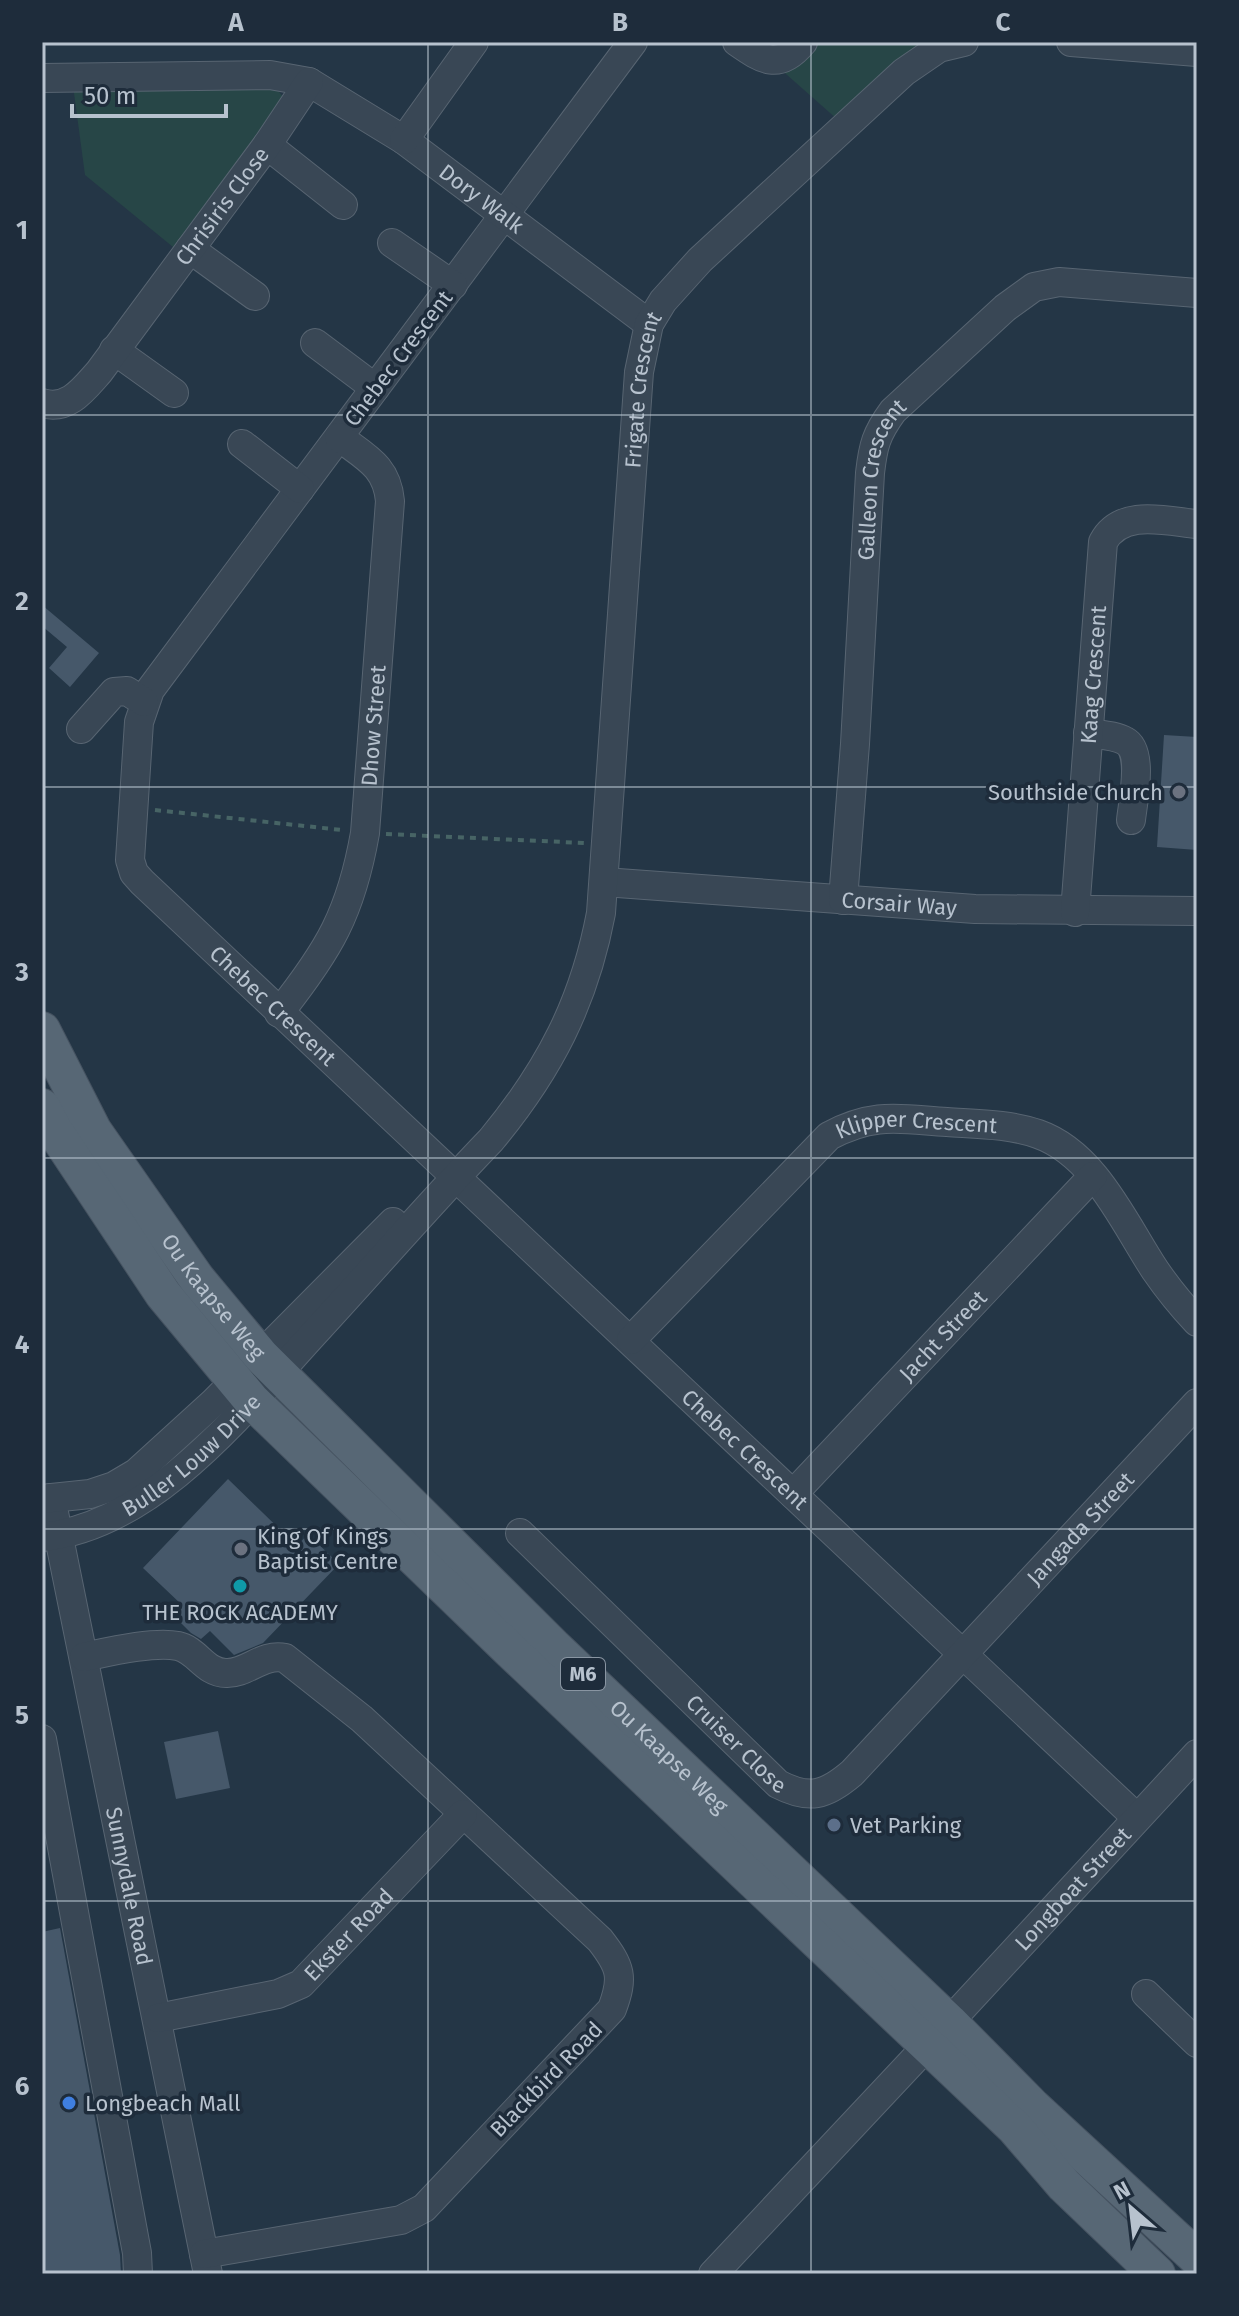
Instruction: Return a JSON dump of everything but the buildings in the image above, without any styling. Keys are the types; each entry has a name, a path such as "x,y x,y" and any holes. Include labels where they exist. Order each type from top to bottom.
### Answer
{"main road":[{"name":"Ou Kaapse Weg","path":"42,1030 93,1130 197,1279 269,1365 553,1646 937,2034 1064,2185 1157,2274"},
{"name":"Ou Kaapse Weg","path":"42,1107 163,1294 243,1391 409,1554 776,1900 937,2034 1033,2107 1197,2258"}],"street":[{"path":"404,140 474,42"},
{"name":"Chebec Crescent","path":"633,42 158,678 144,702 139,722 130,860 134,873 450,1183 631,1340 1136,1817"},
{"path":"737,42 759,58 771,61 790,55 803,42"},
{"name":"Frigate Crescent","path":"604,882 639,372 649,324 663,301 700,260 877,96 921,58 939,48 964,42"},
{"path":"1071,42 1197,52"},
{"path":"42,78 270,75 309,82"},
{"name":"Dory Walk","path":"309,82 404,140 649,324"},
{"name":"Chrisiris Close","path":"43,405 63,404 74,399 99,372 267,145 309,82"},
{"path":"267,145 343,205"},
{"path":"392,243 453,285"},
{"path":"190,249 255,296"},
{"name":"Galleon Crescent","path":"843,900 870,473 878,431 893,411 954,354 1005,308 1034,287 1059,282 1197,293"},
{"path":"315,343 375,388"},
{"path":"114,350 174,393"},
{"name":"Dhow Street","path":"279,1013 310,974 344,916 358,873 365,833 389,484 383,473 339,437"},
{"path":"242,444 300,489"},
{"name":"Kaag Crescent","path":"1075,912 1102,552 1109,532 1129,521 1145,519 1197,524"},
{"path":"81,729 114,692 127,691 144,702"},
{"path":"1088,733 1123,740 1133,748 1136,761 1131,820"},
{"name":"Corsair Way","path":"604,882 975,909 1197,911"},
{"name":"Buller Louw Drive","path":"50,1536 91,1528 143,1500 172,1479 243,1391 396,1219 450,1183 524,1100 555,1050 574,1010 587,974 601,913 604,882"},
{"name":"Klipper Crescent","path":"631,1340 829,1136 854,1123 886,1118 1018,1129 1059,1144 1093,1176 1157,1273 1197,1322"},
{"name":"Jacht Street","path":"793,1494 1093,1176"},
{"name":"Buller Louw Drive","path":"47,1498 90,1494 114,1486 136,1473 243,1391"},
{"name":"Jangada Street","path":"962,1654 1197,1403"},
{"name":"Sunnydale Road","path":"47,1498 50,1536 84,1657 206,2264"},
{"name":"Cruiser Close","path":"520,1533 778,1784 795,1793 813,1794 836,1786 852,1773 962,1654"},
{"name":"Blackbird Road","path":"84,1657 117,1650 178,1646 214,1670 226,1673 238,1672 275,1656 285,1658 362,1719 600,1940 615,1959 620,1981 612,2009 424,2208 401,2220 206,2264"},
{"path":"42,1739 137,2253 138,2274"},
{"name":"Longboat Street","path":"713,2274 1197,1754"},
{"name":"Ekster Road","path":"158,2018 278,1994 301,1984 463,1814"},
{"path":"1146,1994 1197,2043"}],"green space":[{"path":"802,42 947,42 846,127 769,59"},
{"path":"72,78 272,83 291,107 184,256 85,175"}],"place":[{"name":"Southside Church","path":"1179,792"},
{"name":"King Of Kings Baptist Centre","path":"241,1549"},
{"name":"THE ROCK ACADEMY","path":"240,1586"},
{"name":"Vet Parking","path":"834,1825"},
{"name":"Longbeach Mall","path":"69,2103"}]}
